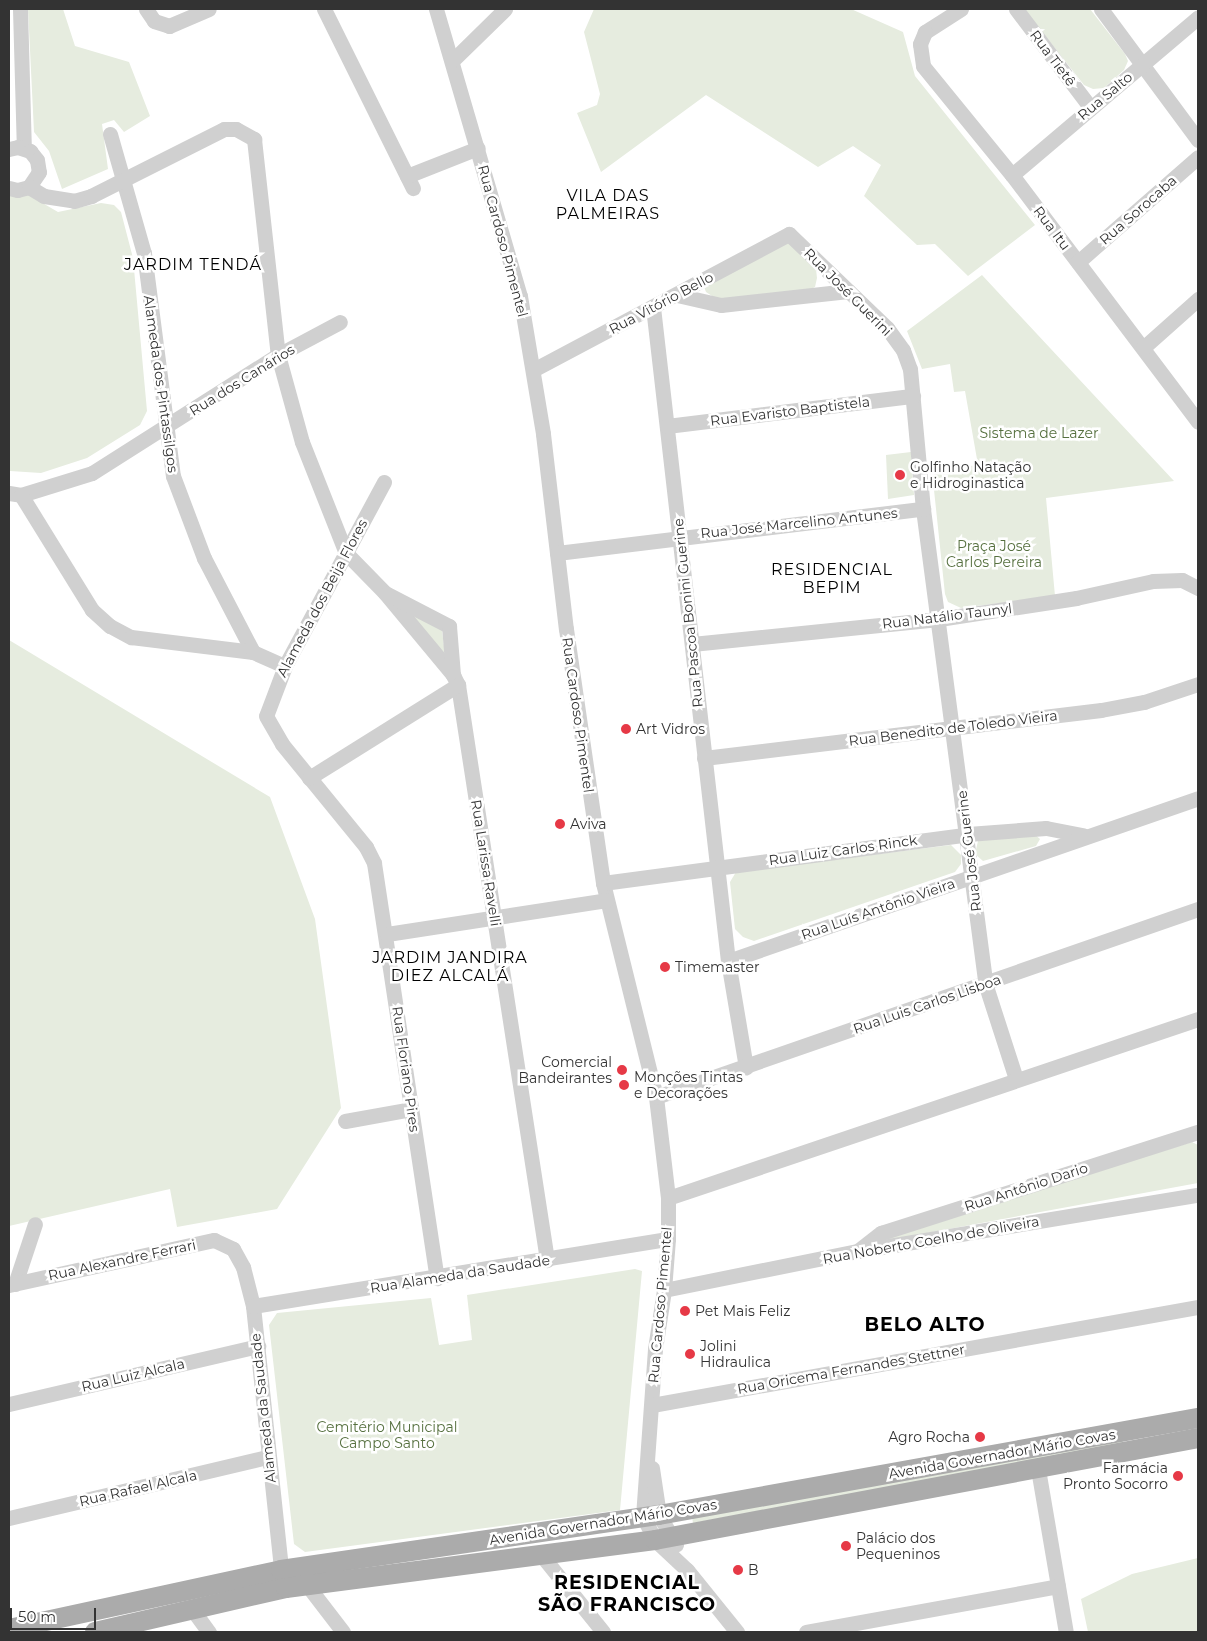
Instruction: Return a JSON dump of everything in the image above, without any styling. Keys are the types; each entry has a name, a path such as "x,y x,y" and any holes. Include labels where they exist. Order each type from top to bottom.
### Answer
{"main road":[{"name":"Avenida Governador Mário Covas","path":"9,1629 281,1570 651,1516 1198,1418"},
{"path":"1153,1447 1157,1435 1198,1425"},
{"name":"Avenida Governador Mário Covas","path":"95,1632 307,1585 543,1557 663,1538 1198,1438"}],"street":[{"path":"9,188 17,190 29,187 37,178 39,166 34,155 16,149 20,9"},
{"path":"146,9 154,21 169,26 209,9"},
{"path":"324,9 410,182 478,148"},
{"name":"Rua Cardoso Pimentel","path":"436,9 453,60 520,296 533,370 603,883 656,1097 668,1198 668,1239 664,1290 655,1349 648,1457 653,1470 651,1516 663,1538 686,1570 736,1632"},
{"path":"453,60 505,9"},
{"name":"Rua Itu","path":"961,9 925,32 920,44 923,66 1012,175 1198,422"},
{"name":"Rua Tietê","path":"1016,9 1091,108"},
{"path":"1101,9 1198,140"},
{"name":"Rua Salto","path":"1012,175 1198,17"},
{"path":"29,187 44,196 74,201 91,196 224,129 246,133 254,139 257,150 278,355 302,442 346,553 385,594 456,680 309,778"},
{"name":"Alameda dos Pintassilgos","path":"110,134 144,253 165,428 173,476 204,558 253,652"},
{"name":"Rua Sorocaba","path":"1078,262 1198,157"},
{"name":"Rua Vitório Bello","path":"533,370 789,234"},
{"name":"Rua José Guerini","path":"789,234 887,328 903,350 910,369 923,508 939,619"},
{"path":"677,295 721,305 848,291"},
{"path":"1143,348 1198,299"},
{"name":"Rua Pascoa Bonini Guerine","path":"653,307 728,961 746,1067"},
{"name":"Rua dos Canários","path":"15,494 92,473 278,355 340,322"},
{"name":"Rua Evaristo Baptistela","path":"667,426 913,396"},
{"name":"Alameda dos Beija Flores","path":"266,716 285,666 384,482"},
{"path":"15,494 92,610 110,626 131,636 253,652 285,666"},
{"name":"Rua José Marcelino Antunes","path":"557,553 680,536 923,508"},
{"name":"Rua Natálio Taunyl","path":"692,644 939,619 1076,598 1153,581 1182,580 1198,588"},
{"name":"Rua Larissa Ravelli","path":"385,594 450,626 456,680 547,1260"},
{"name":"Rua José Guerine","path":"939,619 968,834 985,983 1016,1079"},
{"name":"Rua Benedito de Toledo Vieira","path":"704,758 1101,710 1144,702 1198,684"},
{"name":"Rua Floriano Pires","path":"266,716 282,744 371,855 388,934 411,1109 437,1278"},
{"name":"Rua Luís Antônio Vieira","path":"728,961 972,876 1083,835 1198,798"},
{"name":"Rua Luiz Carlos Rinck","path":"603,883 968,834 1046,828 1083,835"},
{"path":"388,934 606,900"},
{"name":"Rua Luis Carlos Lisboa","path":"656,1097 1198,909"},
{"path":"668,1198 1198,1019"},
{"path":"345,1121 411,1109"},
{"name":"Rua Antônio Dario","path":"858,1251 881,1233 1198,1132"},
{"name":"Rua Noberto Coelho de Oliveira","path":"664,1290 858,1251 1198,1195"},
{"path":"12,1284 35,1224"},
{"name":"Rua Alameda da Saudade","path":"253,1306 437,1278 668,1239"},
{"name":"Rua Alexandre Ferrari","path":"12,1284 214,1240 233,1249"},
{"name":"Alameda da Saudade","path":"233,1249 243,1267 253,1306 281,1570"},
{"name":"Rua Oricema Fernandes Stettner","path":"652,1405 1198,1307"},
{"name":"Rua Luiz Alcala","path":"9,1404 258,1346"},
{"name":"Rua Rafael Alcala","path":"9,1518 268,1457"},
{"path":"1038,1469 1066,1632"},
{"path":"543,1557 603,1632"},
{"path":"307,1585 343,1632"},
{"path":"806,1632 1058,1586"},
{"path":"192,1609 209,1632"}],"green space":[{"path":"28,9 63,9 75,46 129,62 150,116 124,132 114,120 102,124 108,169 62,189 49,151 34,132"},
{"path":"594,9 851,9 903,32 915,76 1035,225 968,276 935,244 917,245 864,196 881,165 853,146 818,167 706,95 601,172 577,113 597,105 600,94 584,32"},
{"path":"1024,9 1090,9 1125,54 1128,61 1124,70 1104,88 1093,89 1084,85"},
{"path":"9,190 27,194 58,212 101,203 114,205 121,212 133,258 147,411 140,425 87,458 41,473 10,471 9,465"},
{"path":"789,242 816,269 815,287 809,290 718,300 706,292 704,287"},
{"name":"Sistema de Lazer","path":"982,275 1174,481 1046,498 1055,596 961,608 948,602 945,594 932,471 978,465 965,391 954,392 950,364 922,369 907,331"},
{"name":"Golfinho Natação e Hidroginastica","path":"911,452 914,495 888,499 886,455"},
{"path":"405,610 441,622 445,655"},
{"path":"9,640 270,797 315,919 341,1108 277,1209 177,1227 170,1189 9,1226"},
{"path":"1034,834 1040,839 1036,846 983,861 975,854 978,841"},
{"path":"951,845 961,855 961,864 955,872 754,941 743,937 735,929 730,882 736,872"},
{"path":"1192,1142 1198,1145 1198,1183 889,1240 889,1233"},
{"name":"Cemitério Municipal Campo Santo","path":"635,1269 642,1271 620,1510 305,1552 294,1544 269,1325 277,1313 431,1298 439,1345 472,1340 467,1295"},
{"path":"1123,1438 1123,1445 693,1523 692,1517"},
{"path":"1198,1558 1198,1632 1088,1632 1081,1599 1132,1574"}],"place":[{"name":"Golfinho Natação e Hidroginastica","path":"900,475"},
{"name":"Art Vidros","path":"626,729"},
{"name":"Aviva","path":"560,824"},
{"name":"Timemaster","path":"665,967"},
{"name":"Comercial Bandeirantes","path":"622,1070"},
{"name":"Monções Tintas e Decorações","path":"624,1085"},
{"name":"Pet Mais Feliz","path":"685,1311"},
{"name":"Jolini Hidraulica","path":"690,1354"},
{"name":"Agro Rocha","path":"980,1437"},
{"name":"Farmácia Pronto Socorro","path":"1178,1476"},
{"name":"Palácio dos Pequeninos","path":"846,1546"},
{"name":"B","path":"738,1570"}],"district":[{"name":"VILA DAS PALMEIRAS","path":"608,205"},
{"name":"JARDIM TENDÁ","path":"193,265"},
{"name":"RESIDENCIAL BEPIM","path":"832,579"},
{"name":"JARDIM JANDIRA DIEZ ALCALÁ","path":"450,967"},
{"name":"BELO ALTO","path":"925,1325"},
{"name":"RESIDENCIAL SÃO FRANCISCO","path":"627,1594"}],"park label":[{"name":"Praça José Carlos Pereira","path":"994,554"}]}
